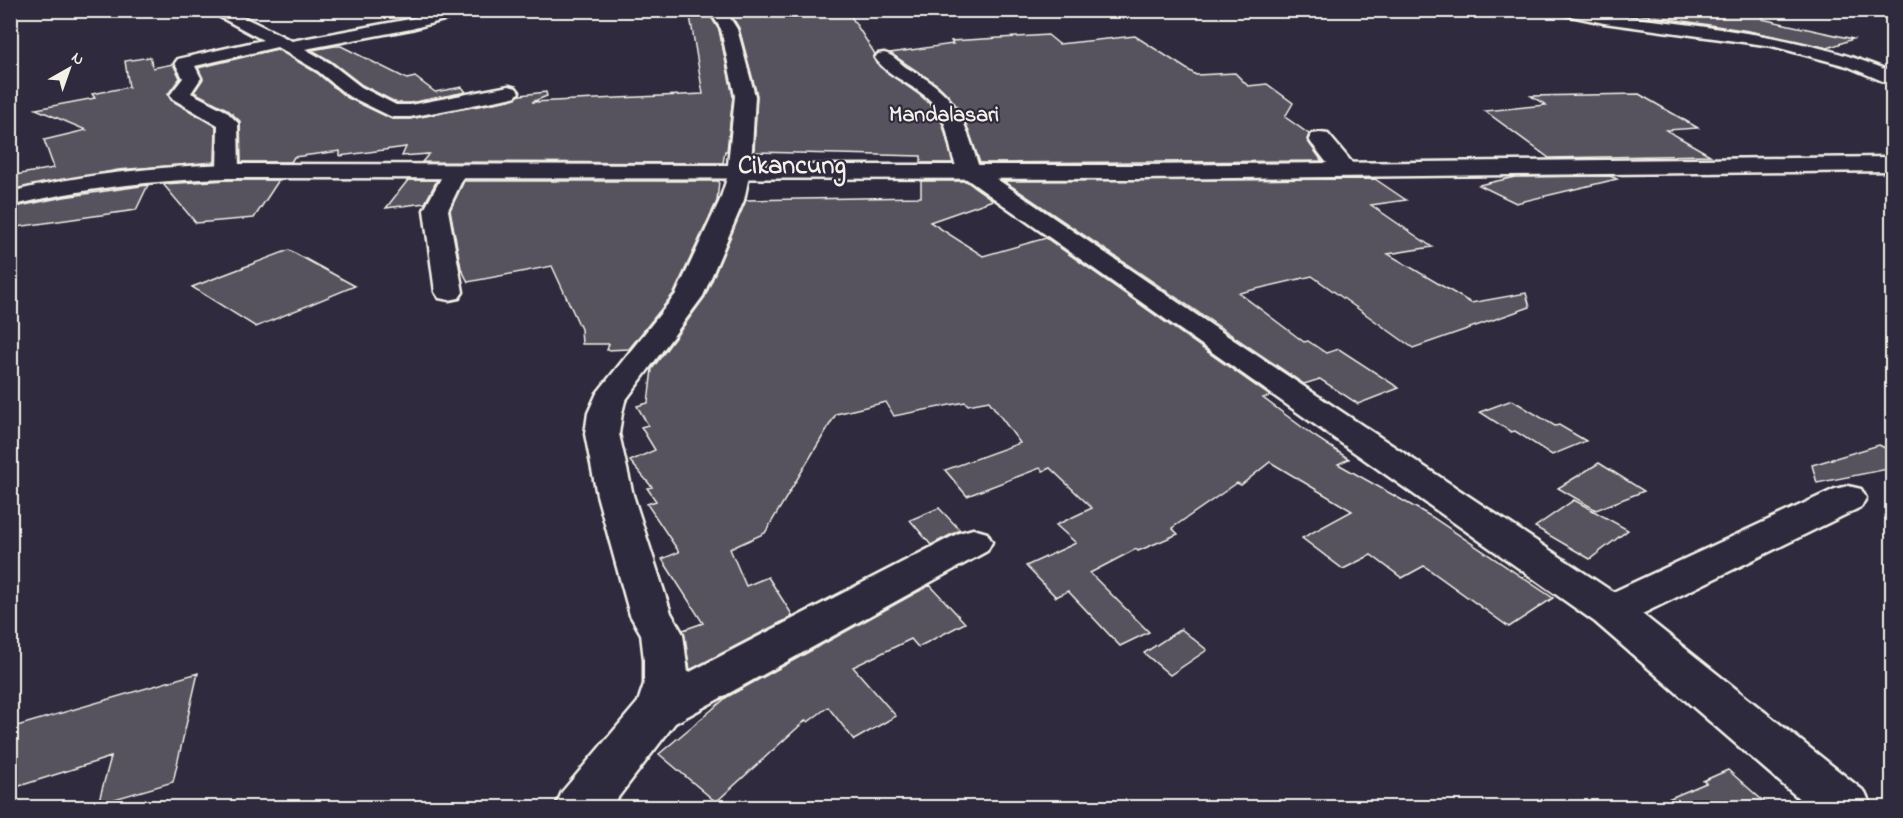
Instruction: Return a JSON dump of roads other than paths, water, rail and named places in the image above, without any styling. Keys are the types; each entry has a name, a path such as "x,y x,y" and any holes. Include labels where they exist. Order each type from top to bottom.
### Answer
{"street":[{"path":"215,10 284,44 324,67 354,91 392,111 410,111 509,92"},
{"path":"228,171 228,123 219,115 180,95 192,78 184,63 411,24 463,10"},
{"path":"659,710 666,684 666,660 662,634 651,615 615,495 602,434 609,400 688,296 732,200 738,171 745,96 729,29 717,10"},
{"path":"1562,10 1664,29 1740,36 1823,52 1861,63 1893,79"},
{"path":"1823,52 1881,56"},
{"path":"884,57 945,104 955,123 969,170 1610,611 1846,807"},
{"path":"1320,139 1346,170"},
{"path":"10,199 105,180 146,175 228,171 1346,170 1893,164"},
{"path":"449,292 436,210 455,172"},
{"path":"1610,611 1848,498"},
{"path":"580,807 659,710 973,542"}],"district":[{"name":"Mandalasari","path":"944,113"},
{"name":"Cikancung","path":"792,164"}]}
